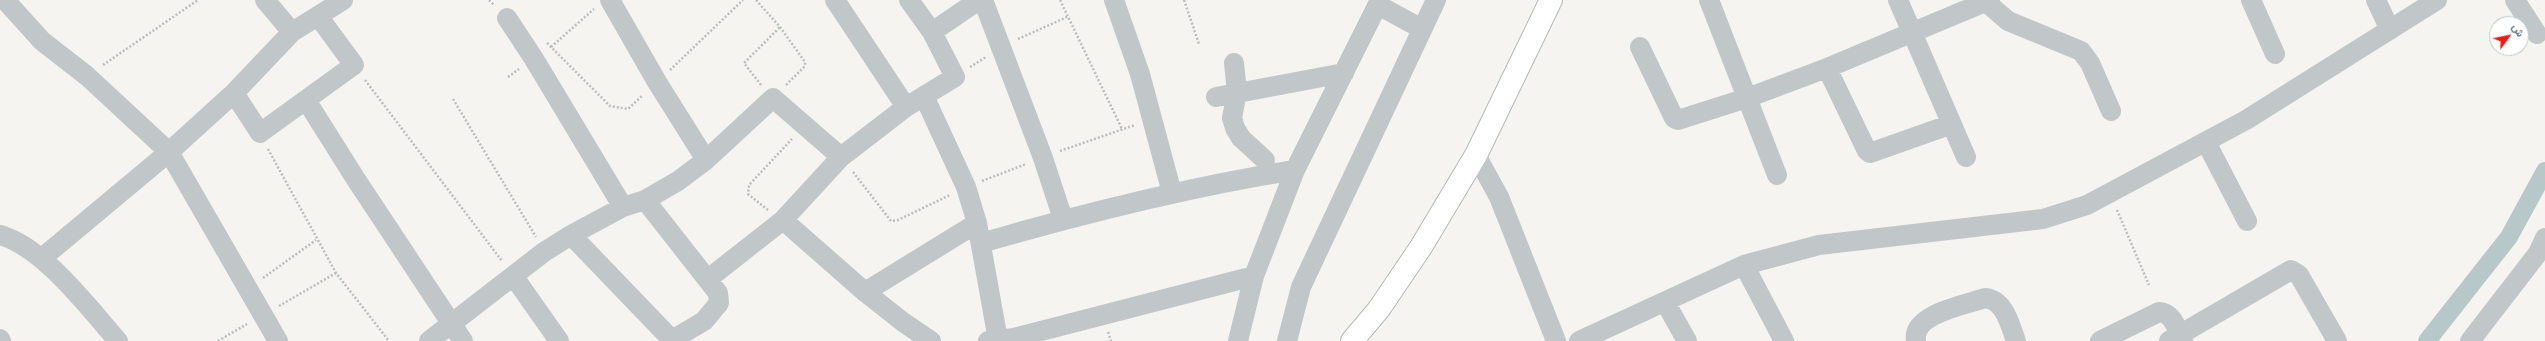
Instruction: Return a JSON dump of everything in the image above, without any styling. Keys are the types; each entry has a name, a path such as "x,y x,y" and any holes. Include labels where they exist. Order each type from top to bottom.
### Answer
{"main road":[{"path":"1352,341 1379,309 1417,253 1476,155 1551,0"}],"street":[{"path":"5,0 42,42 87,76 169,152 278,341"},
{"path":"265,0 292,32"},
{"path":"42,258 169,152 234,93 292,32 343,0"},
{"path":"835,0 906,107"},
{"path":"708,279 783,220 841,157 906,107 955,77 932,32 909,0"},
{"path":"932,32 979,0"},
{"path":"983,0 1043,158 1063,220"},
{"path":"1114,0 1140,74 1172,193"},
{"path":"1287,341 1301,287 1436,0"},
{"path":"1709,0 1777,174"},
{"path":"1898,0 1966,157"},
{"path":"2252,0 2275,54"},
{"path":"2376,0 2390,30"},
{"path":"1579,341 1744,265 1819,244 2043,218 2087,205 2246,120 2437,0"},
{"path":"2515,0 2537,34"},
{"path":"1640,47 1676,120 1747,98 1827,68 1988,1 2008,21 2081,51 2090,63 2111,110"},
{"path":"1238,341 1254,276 1294,170 1379,2 1422,29"},
{"path":"604,3 657,82 706,160"},
{"path":"234,93 260,133 354,65 318,16"},
{"path":"507,18 534,59 623,207"},
{"path":"1234,63 1237,92 1232,118 1234,128 1241,138 1265,160"},
{"path":"1827,68 1867,151 1870,153 1952,124"},
{"path":"1216,97 1344,73"},
{"path":"924,96 966,187 978,223 981,243 1004,340 1254,276"},
{"path":"430,341 514,277 544,252 571,234 623,207 645,200 678,181 706,160 773,98 841,157"},
{"path":"306,100 357,181 463,341"},
{"path":"2206,142 2247,221"},
{"path":"1476,155 1499,197 1556,341"},
{"path":"981,243 1063,220 1172,193 1294,170"},
{"path":"571,234 671,341 704,321 717,307 718,293 645,200"},
{"path":"783,220 865,292 903,322 931,341"},
{"path":"865,292 978,223"},
{"path":"0,235 11,238 42,258 118,341"},
{"path":"2470,341 2538,253 2545,238"},
{"path":"1744,265 1784,341"},
{"path":"2100,341 2159,312 2169,315 2178,339 2291,270 2299,275 2337,341"},
{"path":"514,277 559,341"},
{"path":"1916,341 1916,331 1927,318 1985,298 1992,299 2002,307 2016,341"},
{"path":"1665,302 1687,341"}],"path":[{"path":"87,76 198,0"},
{"path":"604,3 552,46 603,100 616,109 628,109 743,0"},
{"path":"756,0 780,27 803,58 805,66 773,98 744,63 780,27"},
{"path":"841,157 891,221 898,220 966,187 1122,129 1060,0"},
{"path":"1184,0 1199,44"},
{"path":"955,77 1001,47 1067,17"},
{"path":"354,65 514,277"},
{"path":"452,99 544,252"},
{"path":"783,220 750,196 748,191 753,180 805,126"},
{"path":"260,133 316,240 336,273 388,341"},
{"path":"2110,193 2149,284"},
{"path":"247,289 316,240"},
{"path":"218,341 336,273"}],"waterway":[{"path":"2427,341 2509,237 2545,171"}]}
